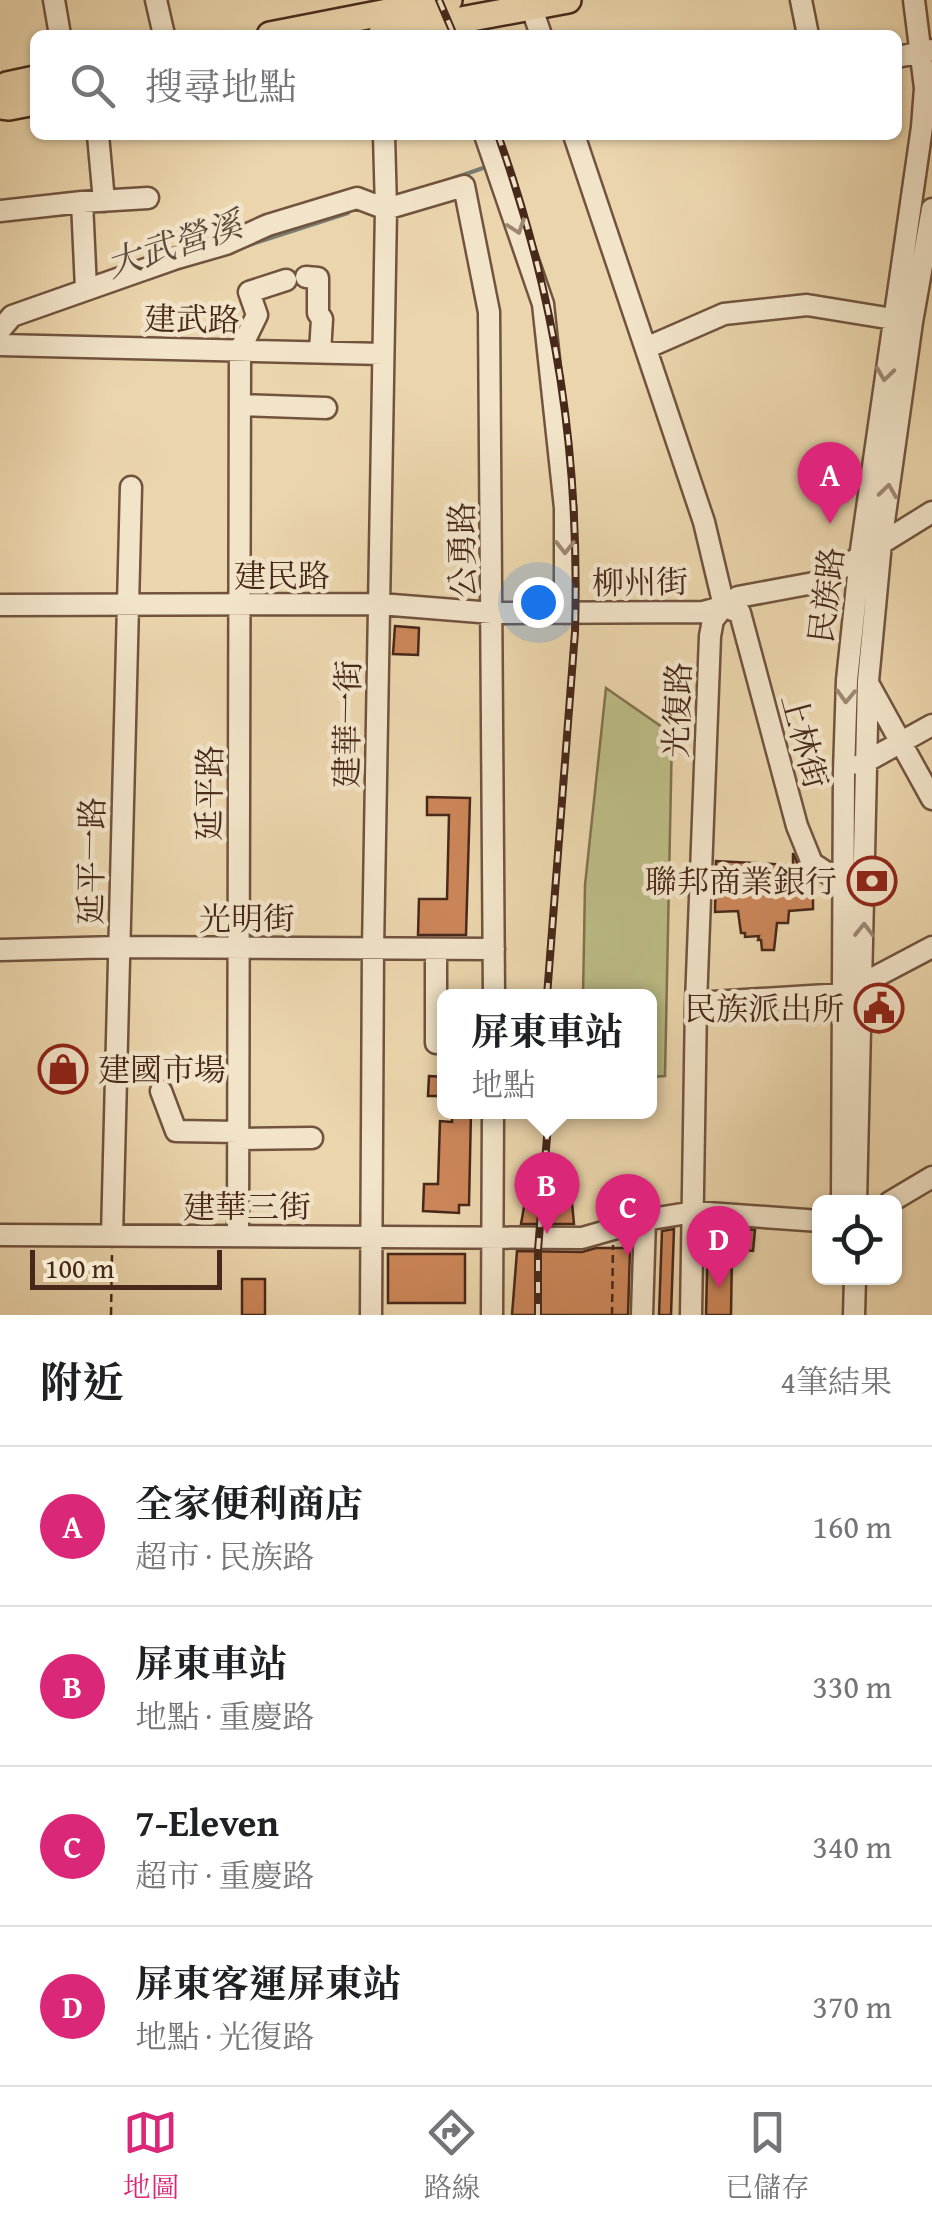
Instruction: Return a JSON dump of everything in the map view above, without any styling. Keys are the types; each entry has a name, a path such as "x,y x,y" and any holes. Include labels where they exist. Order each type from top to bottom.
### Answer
{"main road":[{"path":"309,30 568,0"},
{"path":"0,88 30,80"},
{"path":"0,106 30,103"}],"street":[{"path":"54,0 59,30"},
{"path":"156,0 163,30"},
{"path":"800,0 807,30"},
{"name":"民族路","path":"856,1195 868,682 902,321 927,132 927,51 914,0"},
{"path":"530,4 539,30"},
{"path":"902,56 927,51"},
{"path":"86,288 98,140"},
{"name":"建華一街","path":"371,1315 384,140"},
{"path":"488,140 542,304 564,508 564,613"},
{"path":"576,140 704,522 724,606"},
{"name":"公勇路","path":"386,209 464,186 489,312 494,989"},
{"path":"0,211 148,198"},
{"path":"0,330 12,316 86,288 357,198 386,209"},
{"name":"民族路","path":"842,1195 847,680 860,556 902,321 932,209"},
{"name":"延平路","path":"238,1236 240,350 257,315 249,292 296,278 318,278 320,352"},
{"path":"646,348 724,314 807,305 902,321"},
{"name":"建武路","path":"0,345 383,354"},
{"path":"240,405 326,408"},
{"name":"延平一路","path":"112,1236 131,487"},
{"name":"柳州街","path":"564,613 703,612 724,606 738,596 819,582 932,512"},
{"name":"建民路","path":"0,605 380,604 492,613 564,613"},
{"name":"上林街","path":"724,606 740,613 797,826 812,863 844,884"},
{"name":"光復路","path":"691,1315 696,1002 710,636 713,620 724,606"},
{"path":"868,682 932,799"},
{"path":"844,772 932,725"},
{"path":"696,1002 843,994 932,947"},
{"name":"光明街","path":"0,950 494,949"},
{"path":"436,950 436,1044"},
{"path":"162,1091 176,1131 312,1138"},
{"path":"492,1315 493,1119"},
{"path":"902,1195 932,1177"},
{"name":"建華三街","path":"0,1235 582,1238 645,1220 694,1212 812,1220"},
{"path":"642,1315 645,1220"},
{"path":"841,1315 842,1285"},
{"path":"854,1315 855,1285"}],"path":[{"path":"612,1315 613,1229"},
{"path":"112,1236 112,1315"}],"green space":[{"path":"606,688 672,734 665,1076 657,1077 657,989 583,989 585,885"}],"building":[{"path":"395,626 419,628 418,655 393,654"},
{"path":"427,797 470,798 466,935 418,935 419,899 447,899 449,815 427,815"},
{"path":"793,853 800,869 813,880 813,909 789,911 788,923 777,923 774,950 762,950 759,936 745,937 741,933 738,911 715,912 716,861 793,865"},
{"path":"429,1076 437,1077 437,1096 428,1096"},
{"path":"471,1119 469,1205 459,1205 459,1213 423,1211 424,1184 438,1184 440,1121"},
{"path":"525,1201 572,1203 574,1224 521,1224"},
{"path":"674,1229 671,1315 659,1315 662,1231"},
{"path":"708,1230 755,1230 753,1251 732,1249 731,1315 706,1315"},
{"path":"630,1248 628,1315 512,1315 517,1251 582,1252"},
{"path":"388,1254 465,1254 465,1303 388,1303"},
{"path":"242,1279 265,1279 265,1315 242,1315"}],"waterway":[{"name":"大武營溪","path":"434,185 486,167"},
{"name":"大武營溪","path":"243,247 348,213"},
{"name":"大武營溪","path":"148,279 191,264"}],"railway":[{"path":"439,0 452,30"},
{"path":"500,140 536,258 550,319 573,503 575,632 548,989"},
{"path":"538,1315 538,1250 548,1119"}],"place":[{"name":"全家便利商店","path":"830,524"},
{"name":"聯邦商業銀行","path":"872,881"},
{"name":"民族派出所","path":"879,1008"},
{"name":"建國市場","path":"63,1069"},
{"name":"屏東車站","path":"547,1234"},
{"name":"7-Eleven","path":"628,1256"},
{"name":"屏東客運屏東站","path":"719,1288"}]}
